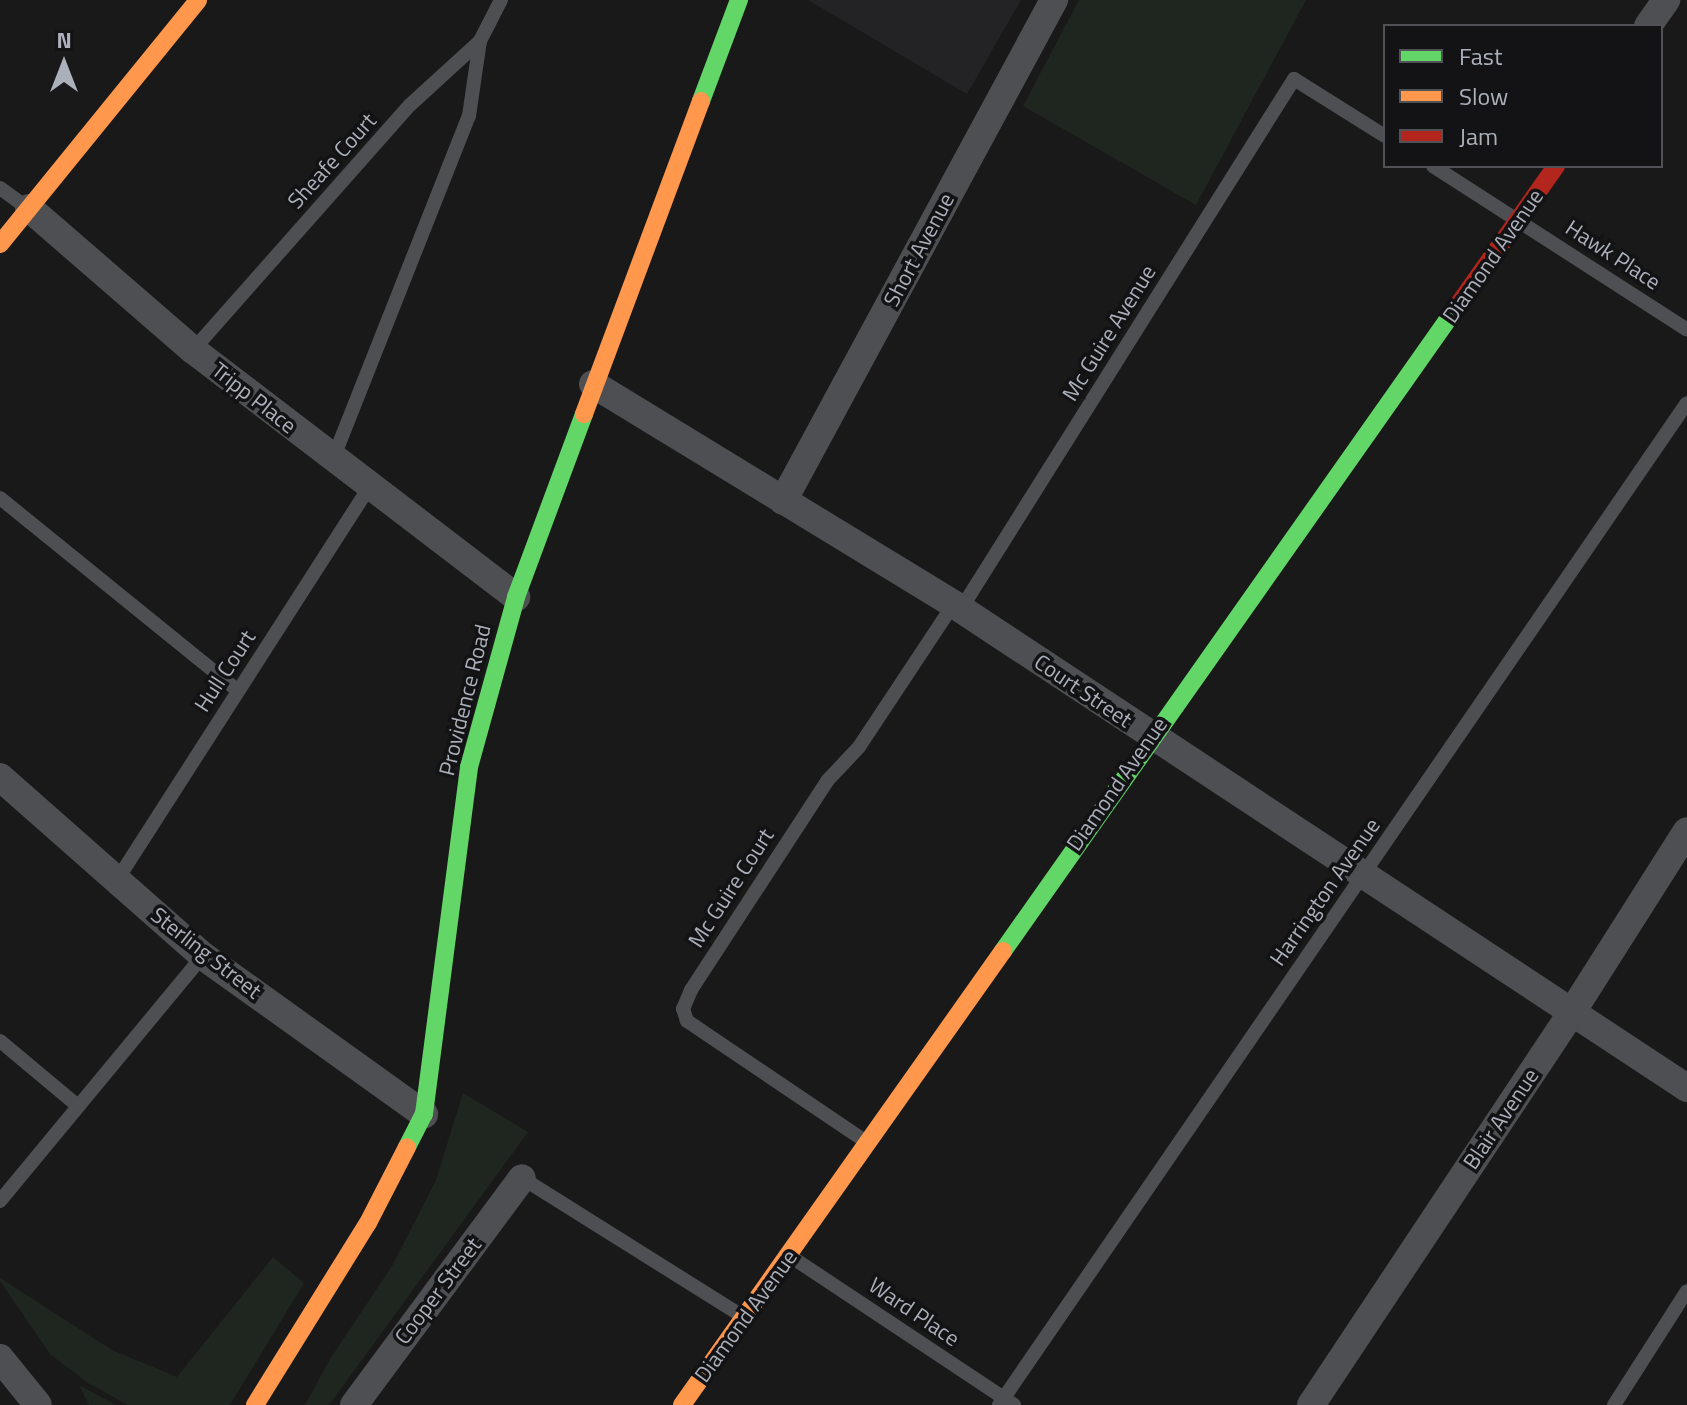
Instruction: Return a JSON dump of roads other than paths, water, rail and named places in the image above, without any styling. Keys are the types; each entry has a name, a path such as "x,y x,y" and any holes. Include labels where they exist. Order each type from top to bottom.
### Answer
{"main road":[{"name":"Providence Road","path":"255,1405 368,1223 424,1114 469,767 516,597 593,384 739,0"},
{"path":"0,244 195,1"},
{"name":"Diamond Avenue","path":"682,1405 790,1256 1151,736 1555,168"}],"street":[{"name":"Short Avenue","path":"783,501 1054,0"},
{"path":"1649,24 1666,0"},
{"name":"Tripp Place","path":"29,208 193,350 516,597"},
{"name":"Court Street","path":"593,384 957,607 1687,1088"},
{"name":"Sterling Street","path":"0,777 203,956 424,1114"},
{"name":"Blair Avenue","path":"1311,1405 1572,1012 1687,831"},
{"name":"Cooper Street","path":"354,1405 522,1178"},
{"path":"0,1358 38,1405"}],"lane":[{"name":"Sheafe Court","path":"193,350 410,105 480,41 501,0"},
{"path":"333,460 469,116 480,41"},
{"name":"Mc Guire Avenue","path":"957,607 1294,79 1383,135"},
{"name":"Hawk Place","path":"1436,168 1687,330"},
{"name":"Tripp Place","path":"0,188 29,208"},
{"name":"Harrington Avenue","path":"1006,1403 1687,403"},
{"name":"Hull Court","path":"117,880 370,486"},
{"path":"0,498 238,691"},
{"name":"Mc Guire Court","path":"868,1144 687,1021 683,1009 691,990 827,781 859,747 957,607"},
{"path":"0,1201 203,956"},
{"path":"0,1041 78,1106"},
{"path":"522,1178 744,1317"},
{"name":"Ward Place","path":"790,1256 1006,1403"},
{"path":"1614,1405 1687,1291"}]}
